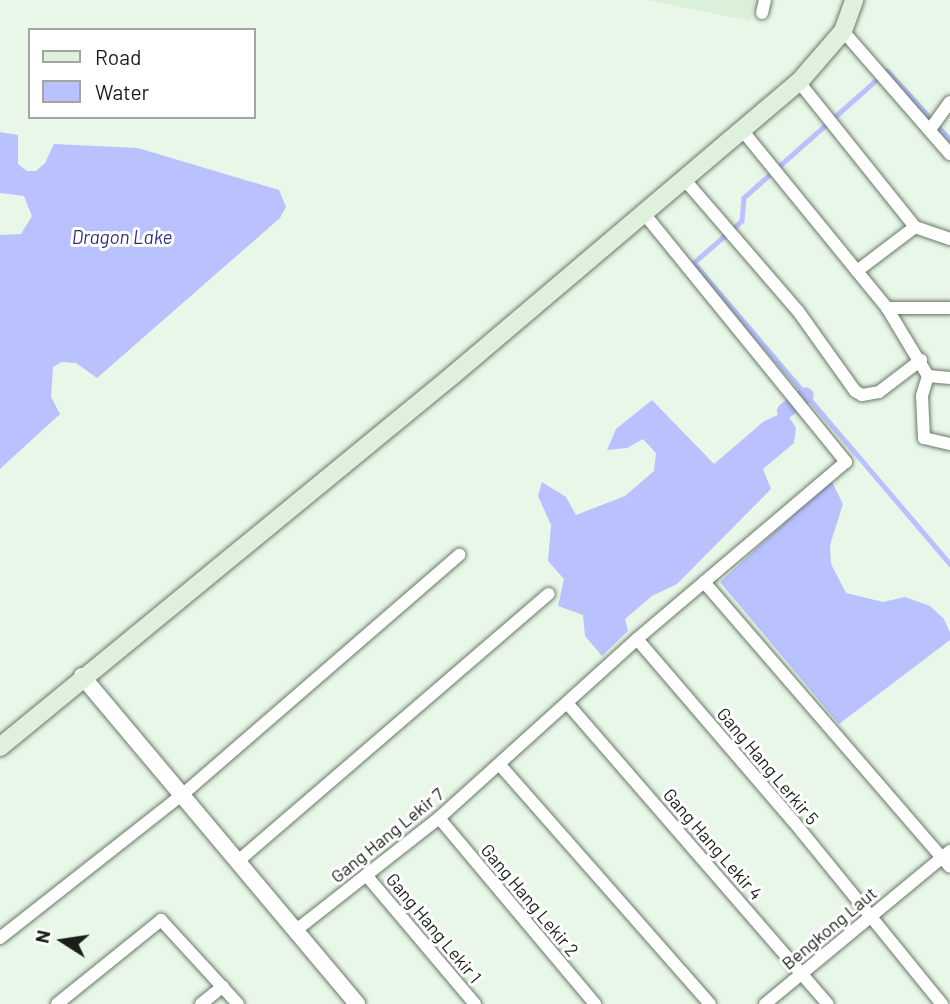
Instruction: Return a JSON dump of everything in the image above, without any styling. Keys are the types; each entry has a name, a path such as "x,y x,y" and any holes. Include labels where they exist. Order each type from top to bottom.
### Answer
{"main road":[{"path":"0,747 82,676 453,376 799,82 843,31 853,0"}],"street":[{"path":"843,31 887,82 934,123 939,145 950,154"},
{"path":"799,82 833,130 915,227 950,239"},
{"path":"934,123 950,102"},
{"path":"742,130 887,308 921,360 928,376 922,396 921,431 928,442 950,444"},
{"path":"684,179 798,311 855,391 862,395 879,392 921,360"},
{"name":"Gang Hang Lekir 7","path":"295,931 439,818 637,639 846,462 643,212"},
{"path":"857,271 915,227"},
{"path":"887,308 950,308"},
{"path":"928,376 950,377"},
{"path":"0,938 182,795 459,555"},
{"path":"704,582 947,858"},
{"path":"237,862 550,594"},
{"name":"Gang Hang Lerkir 5","path":"637,639 794,822 869,918 942,1004"},
{"path":"82,676 357,1004"},
{"name":"Gang Hang Lekir 4","path":"567,703 828,1004"},
{"path":"500,765 710,1004"},
{"name":"Gang Hang Lekir 2","path":"439,818 595,1004"},
{"name":"Bengkong Laut","path":"765,1004 915,879 947,858"},
{"name":"Gang Hang Lekir 1","path":"366,875 475,1004"},
{"path":"57,1004 161,920 238,1004"},
{"path":"201,1004 223,986"}],"shaded area":[{"path":"647,0 755,0 750,21"}],"water":[{"name":"Dragon Lake","path":"0,132 18,135 18,164 27,171 36,171 45,163 54,144 138,148 279,190 286,207 280,218 97,378 76,363 62,362 53,367 51,397 60,414 0,469 0,235 21,234 32,216 24,196 0,193"},
{"path":"652,400 714,464 763,422 785,411 796,428 794,443 763,469 771,489 677,584 652,596 625,619 628,631 602,656 585,636 583,615 558,606 564,579 548,561 551,525 538,496 542,482 566,497 576,515 625,496 654,471 656,453 643,439 627,448 607,450 616,429"},
{"path":"831,480 843,504 830,545 831,564 846,593 883,602 905,597 930,606 944,619 950,633 950,640 839,724 720,582"}],"waterway":[{"path":"950,140 887,71 744,198 742,221 694,263 950,564"},
{"path":"785,411 806,395"}]}
